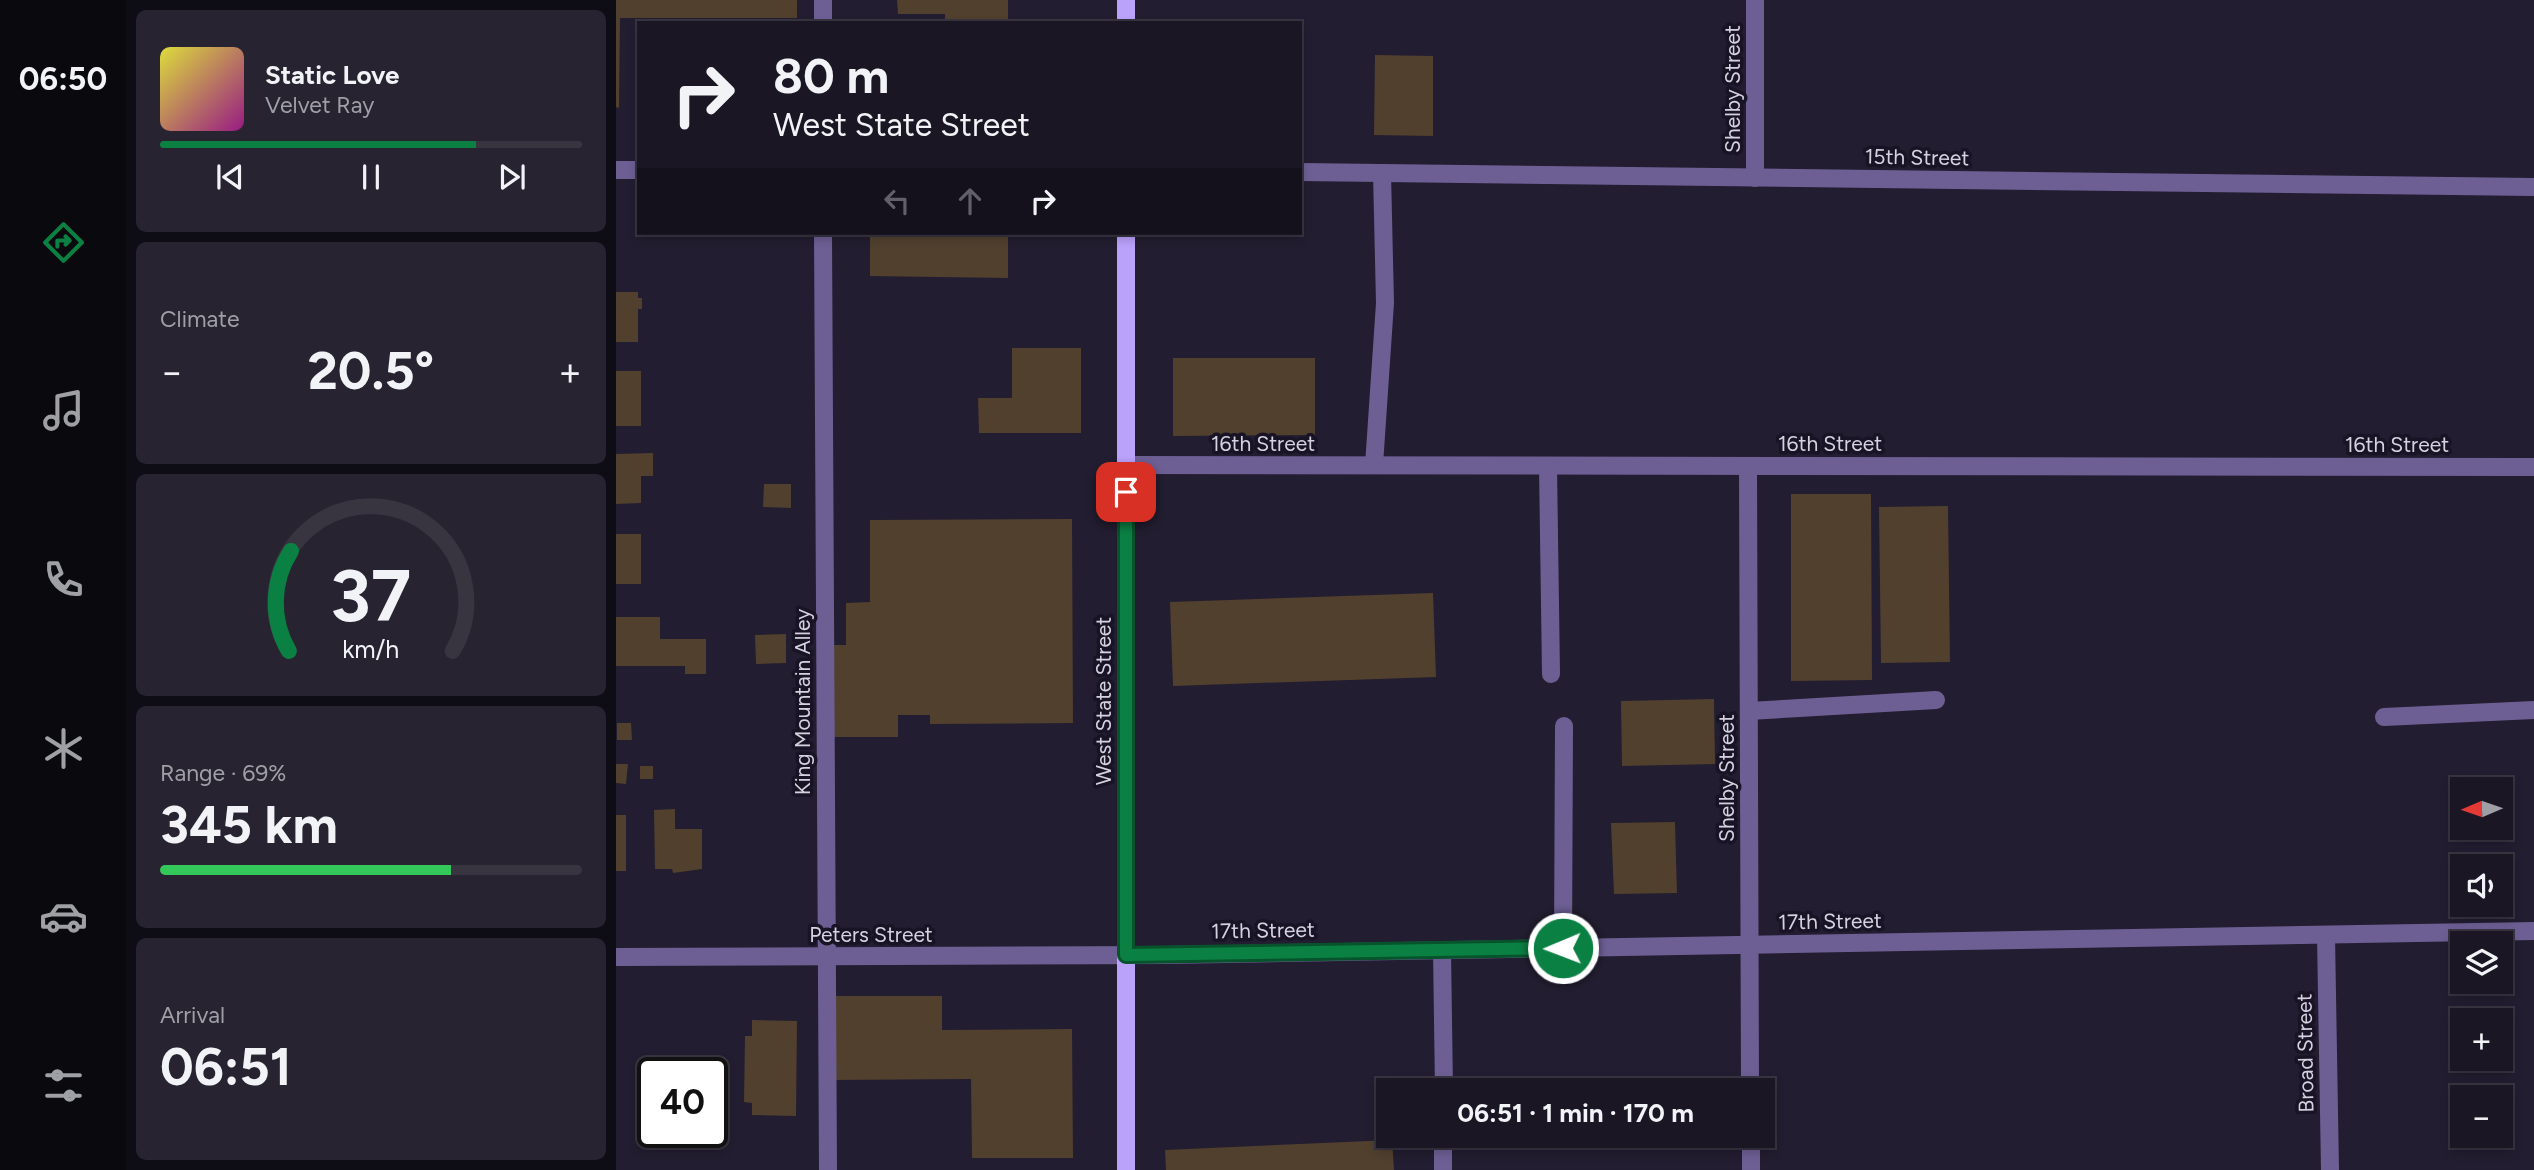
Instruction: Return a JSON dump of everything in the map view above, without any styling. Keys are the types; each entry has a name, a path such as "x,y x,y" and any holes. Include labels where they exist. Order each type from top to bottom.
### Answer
{"main road":[{"path":"1126,0 1126,21"},
{"name":"West State Street","path":"1126,235 1126,1170"}],"street":[{"path":"823,0 823,21"},
{"name":"Shelby Street","path":"1755,0 1755,178"},
{"path":"616,170 637,170"},
{"name":"15th Street","path":"1302,172 2534,187"},
{"path":"1374,466 1385,303 1382,173"},
{"name":"King Mountain Alley","path":"823,235 828,1170"},
{"name":"16th Street","path":"1126,465 2534,467"},
{"path":"1548,466 1551,674"},
{"name":"Shelby Street","path":"1748,466 1750,1078"},
{"path":"1749,711 1936,700"},
{"path":"2384,717 2534,710"},
{"path":"1563,948 1564,726"},
{"name":"17th Street","path":"1126,955 2534,931"},
{"name":"Broad Street","path":"2326,936 2330,1170"},
{"path":"1442,950 1444,1078"},
{"name":"Peters Street","path":"616,957 1126,955"},
{"path":"1443,1148 1443,1170"},
{"path":"1751,1148 1751,1170"}],"building":[{"path":"616,0 797,0 797,18 620,18 619,108 616,107"},
{"path":"897,0 1008,0 1008,21 945,21 945,14 898,14"},
{"path":"1375,55 1433,56 1433,136 1374,135"},
{"path":"870,235 1008,235 1008,278 870,276"},
{"path":"616,292 638,292 638,298 642,298 642,309 638,309 638,342 616,342"},
{"path":"1012,348 1081,348 1081,433 979,433 978,398 1012,398"},
{"path":"1173,358 1315,358 1315,435 1173,436"},
{"path":"616,371 641,371 641,426 616,426"},
{"path":"653,453 653,476 641,476 641,503 616,504 616,454"},
{"path":"764,484 791,484 791,508 763,507"},
{"path":"1791,494 1871,494 1872,680 1791,681"},
{"path":"1948,506 1950,662 1881,663 1879,507"},
{"path":"1072,519 1073,723 930,724 930,715 898,715 898,737 832,737 832,645 846,645 846,603 870,602 870,520"},
{"path":"616,534 641,534 641,584 616,584"},
{"path":"1433,593 1436,677 1173,686 1170,602"},
{"path":"616,617 660,617 660,639 706,639 706,674 685,674 685,666 616,666"},
{"path":"786,634 786,663 756,664 755,635"},
{"path":"1714,699 1715,764 1622,766 1621,701"},
{"path":"617,723 631,723 632,740 617,740"},
{"path":"616,764 628,764 626,784 616,783"},
{"path":"640,766 653,766 653,779 640,779"},
{"path":"675,809 675,829 702,829 702,869 673,873 672,869 655,869 654,810"},
{"path":"616,815 626,815 626,871 616,871"},
{"path":"1675,822 1677,893 1614,894 1611,823"},
{"path":"830,996 942,996 942,1030 1072,1029 1073,1158 972,1158 971,1079 830,1080"},
{"path":"752,1020 797,1021 796,1116 752,1115 752,1103 744,1102 745,1036 752,1036"},
{"path":"1376,1141 1376,1148 1393,1148 1394,1170 1166,1170 1165,1150"}],"route":[{"path":"1126,492 1126,955 1563,948"}]}
